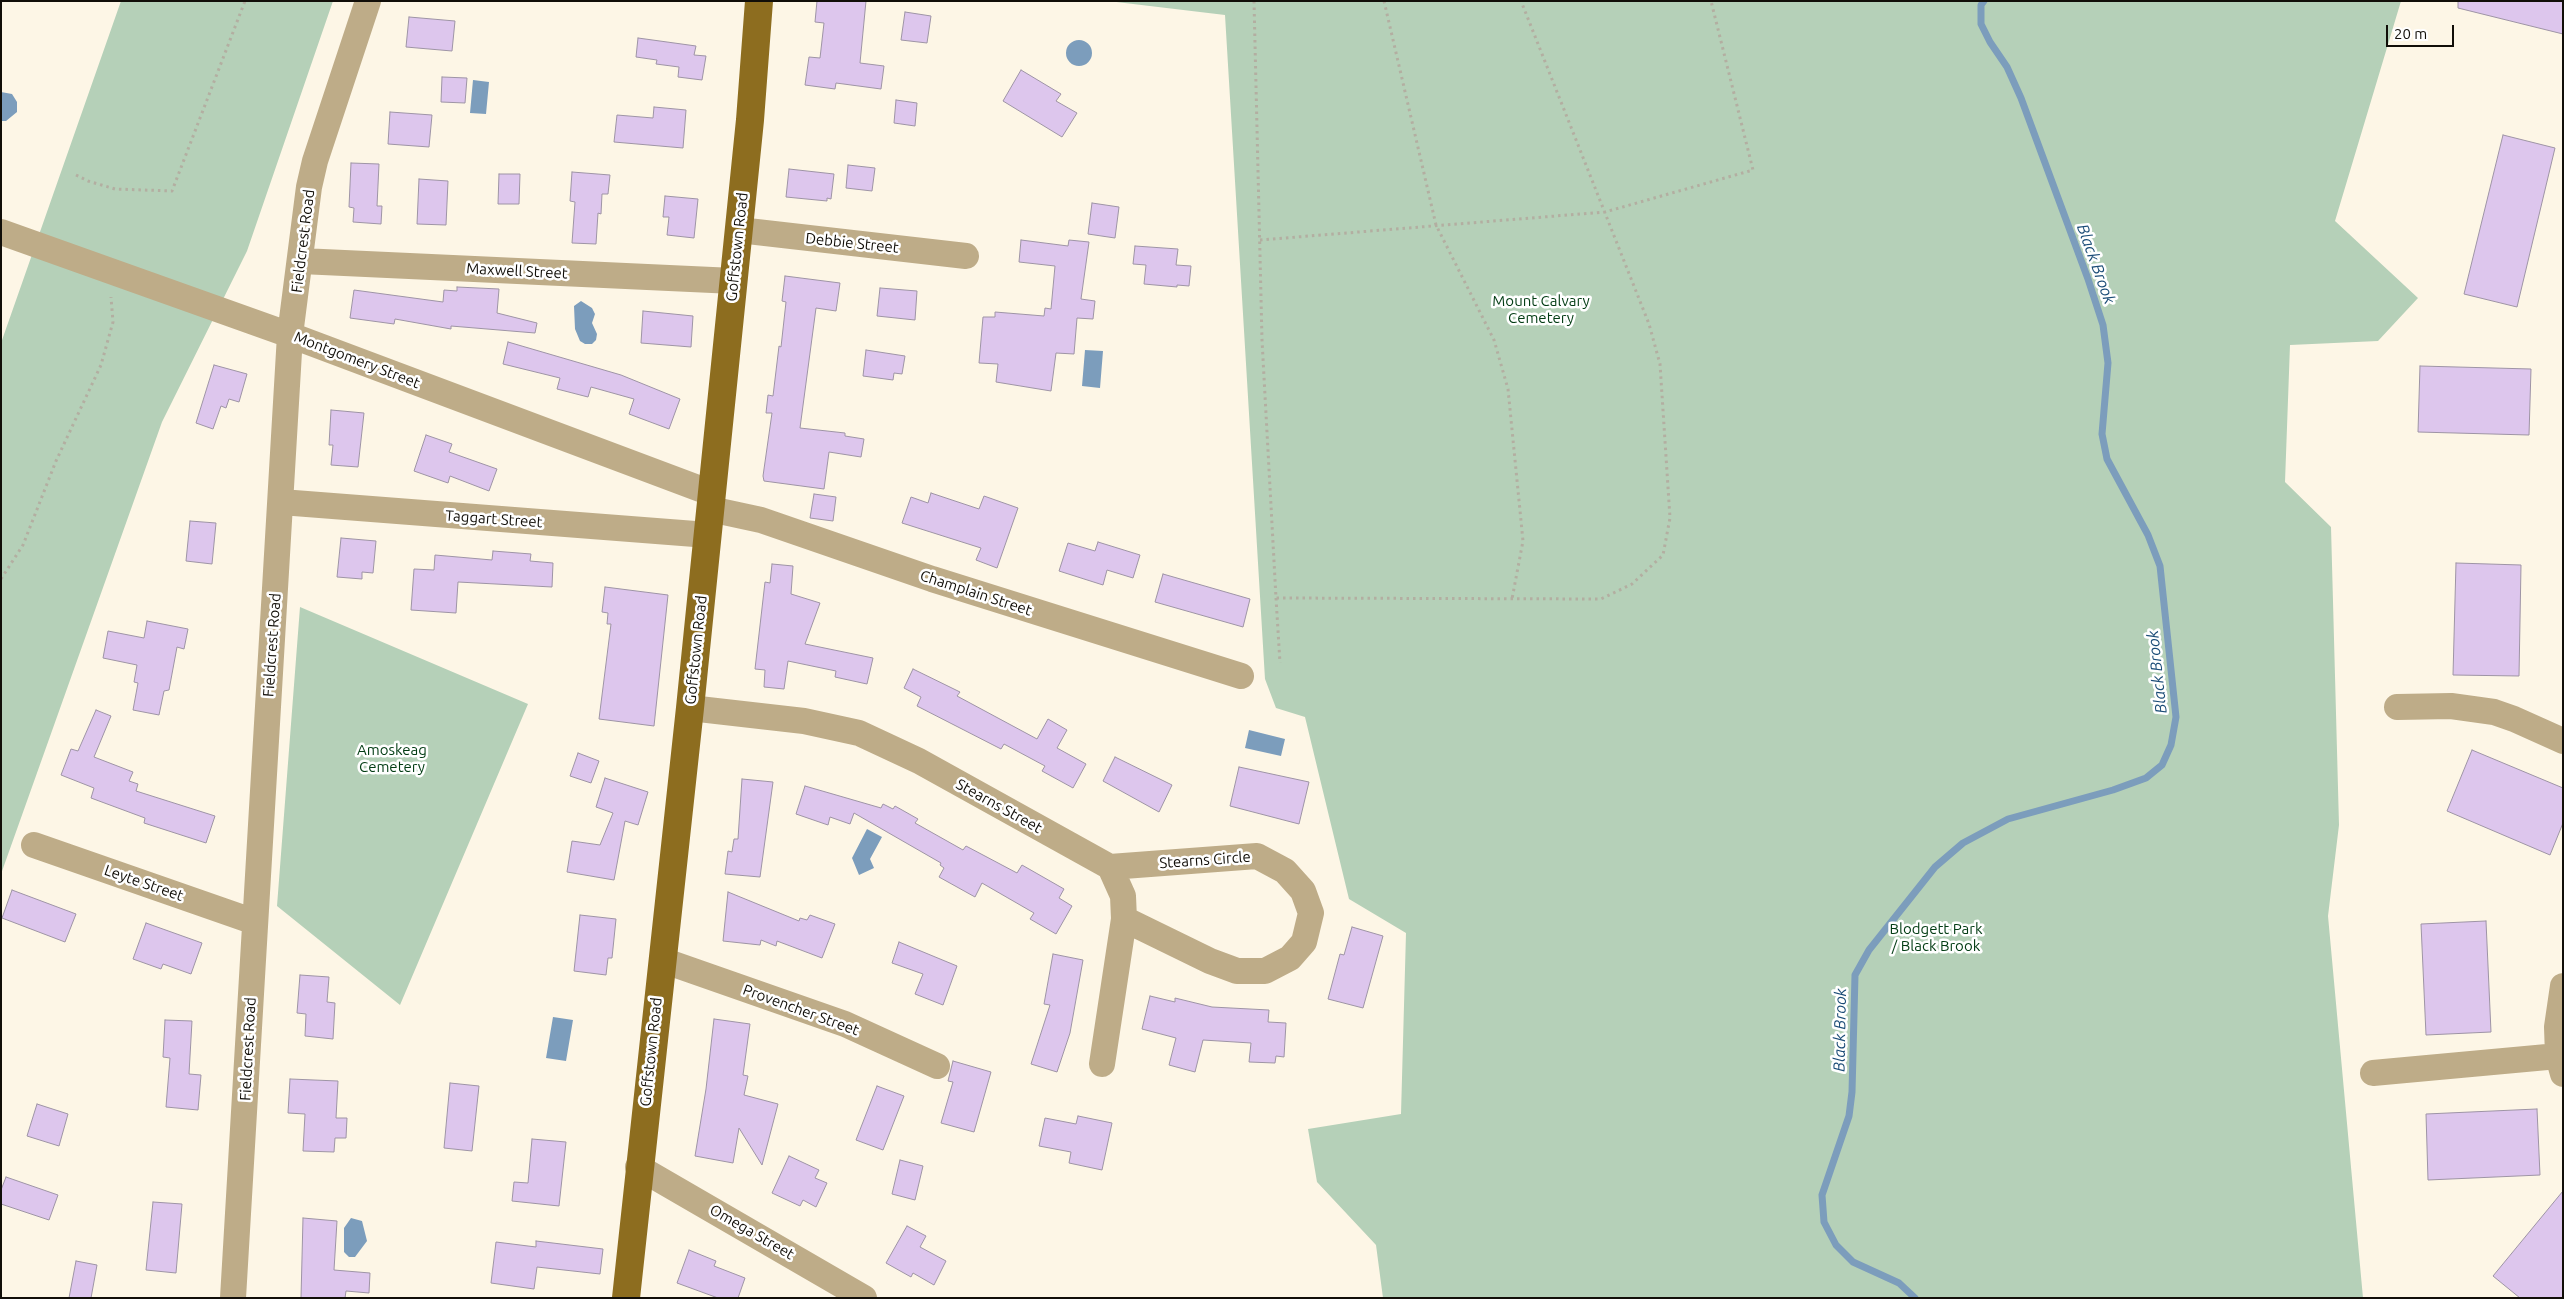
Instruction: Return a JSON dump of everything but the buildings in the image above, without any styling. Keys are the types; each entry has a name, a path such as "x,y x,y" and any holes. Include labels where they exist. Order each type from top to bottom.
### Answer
{"main road":[{"name":"Goffstown Road","path":"626,1298 638,1166 690,708 734,281 759,1"}],"street":[{"name":"Fieldcrest Road","path":"232,1298 290,336 314,161 368,1"},
{"name":"Debbie Street","path":"739,230 966,256"},
{"name":"Montgomery Street","path":"1,232 290,336 710,512"},
{"name":"Maxwell Street","path":"301,261 734,281"},
{"name":"Taggart Street","path":"281,502 710,512"},
{"name":"Champlain Street","path":"710,512 762,520 950,585 1241,676"},
{"path":"2397,707 2451,706 2486,711 2514,719 2563,741"},
{"name":"Stearns Street","path":"690,708 804,721 859,733 919,761 1110,867"},
{"name":"Leyte Street","path":"34,845 255,922"},
{"name":"Stearns Circle","path":"1110,867 1257,856 1285,871 1302,891 1311,913 1304,942 1290,958 1265,971 1237,972 1210,962 1124,919"},
{"path":"1102,1064 1124,919 1123,896 1110,867"},
{"name":"Provencher Street","path":"662,960 844,1024 936,1066"},
{"path":"2373,1073 2560,1065 2557,1027 2563,986"},
{"name":"Omega Street","path":"638,1166 864,1298"}],"path":[{"path":"76,175 88,181 115,189 172,191 245,1"},
{"path":"1254,1 1262,340 1280,663"},
{"path":"1384,1 1436,225 1494,340 1508,389 1523,542 1512,598"},
{"path":"1276,598 1601,599 1632,584 1663,555 1670,518 1660,364 1649,324 1521,1"},
{"path":"1260,240 1605,212 1753,170 1712,1"},
{"path":"1,579 23,545 56,461 101,365 113,322 110,271"}],"green space":[{"path":"121,1 333,1 247,251 162,422 1,874 1,343"},
{"path":"1108,1 2401,1 2335,221 2418,298 2378,341 2290,345 2285,482 2331,527 2339,825 2328,916 2363,1298 1383,1298 1376,1245 1317,1182 1308,1129 1401,1114 1406,933 1349,899 1305,717 1276,708 1265,679 1225,15"},
{"name":"Amoskeag Cemetery","path":"300,607 528,704 400,1005 277,906"}],"water":[{"path":"1079,40 1088,44 1092,53 1088,62 1079,66 1070,62 1066,53 1070,44"},
{"path":"473,80 489,82 486,114 470,113"},
{"path":"1,92 12,94 17,102 17,112 6,121 1,121"},
{"path":"581,301 592,308 595,314 592,323 597,334 596,340 592,344 585,344 580,341 575,329 574,306"},
{"path":"1085,350 1103,351 1100,388 1082,386"},
{"path":"1249,730 1285,739 1281,756 1245,748"},
{"path":"867,829 882,837 870,859 874,868 859,875 852,858"},
{"path":"553,1017 573,1020 566,1061 546,1058"},
{"path":"351,1218 362,1221 367,1241 355,1257 349,1257 344,1252 344,1228"}],"waterway":[{"name":"Black Brook","path":"1915,1298 1899,1283 1853,1262 1836,1245 1824,1222 1822,1195 1849,1116 1852,1092 1855,975 1869,950 1935,867 1963,843 2008,819 2113,790 2146,778 2162,765 2171,745 2176,717 2160,566 2148,535 2107,459 2102,434 2108,363 2103,325 2088,279 2021,98 2007,67 1990,42 1981,24 1981,5 1984,1"}],"park label":[{"name":"Mount Calvary Cemetery","path":"1541,310"},
{"name":"Blodgett Park / Black Brook","path":"1936,938"}]}
